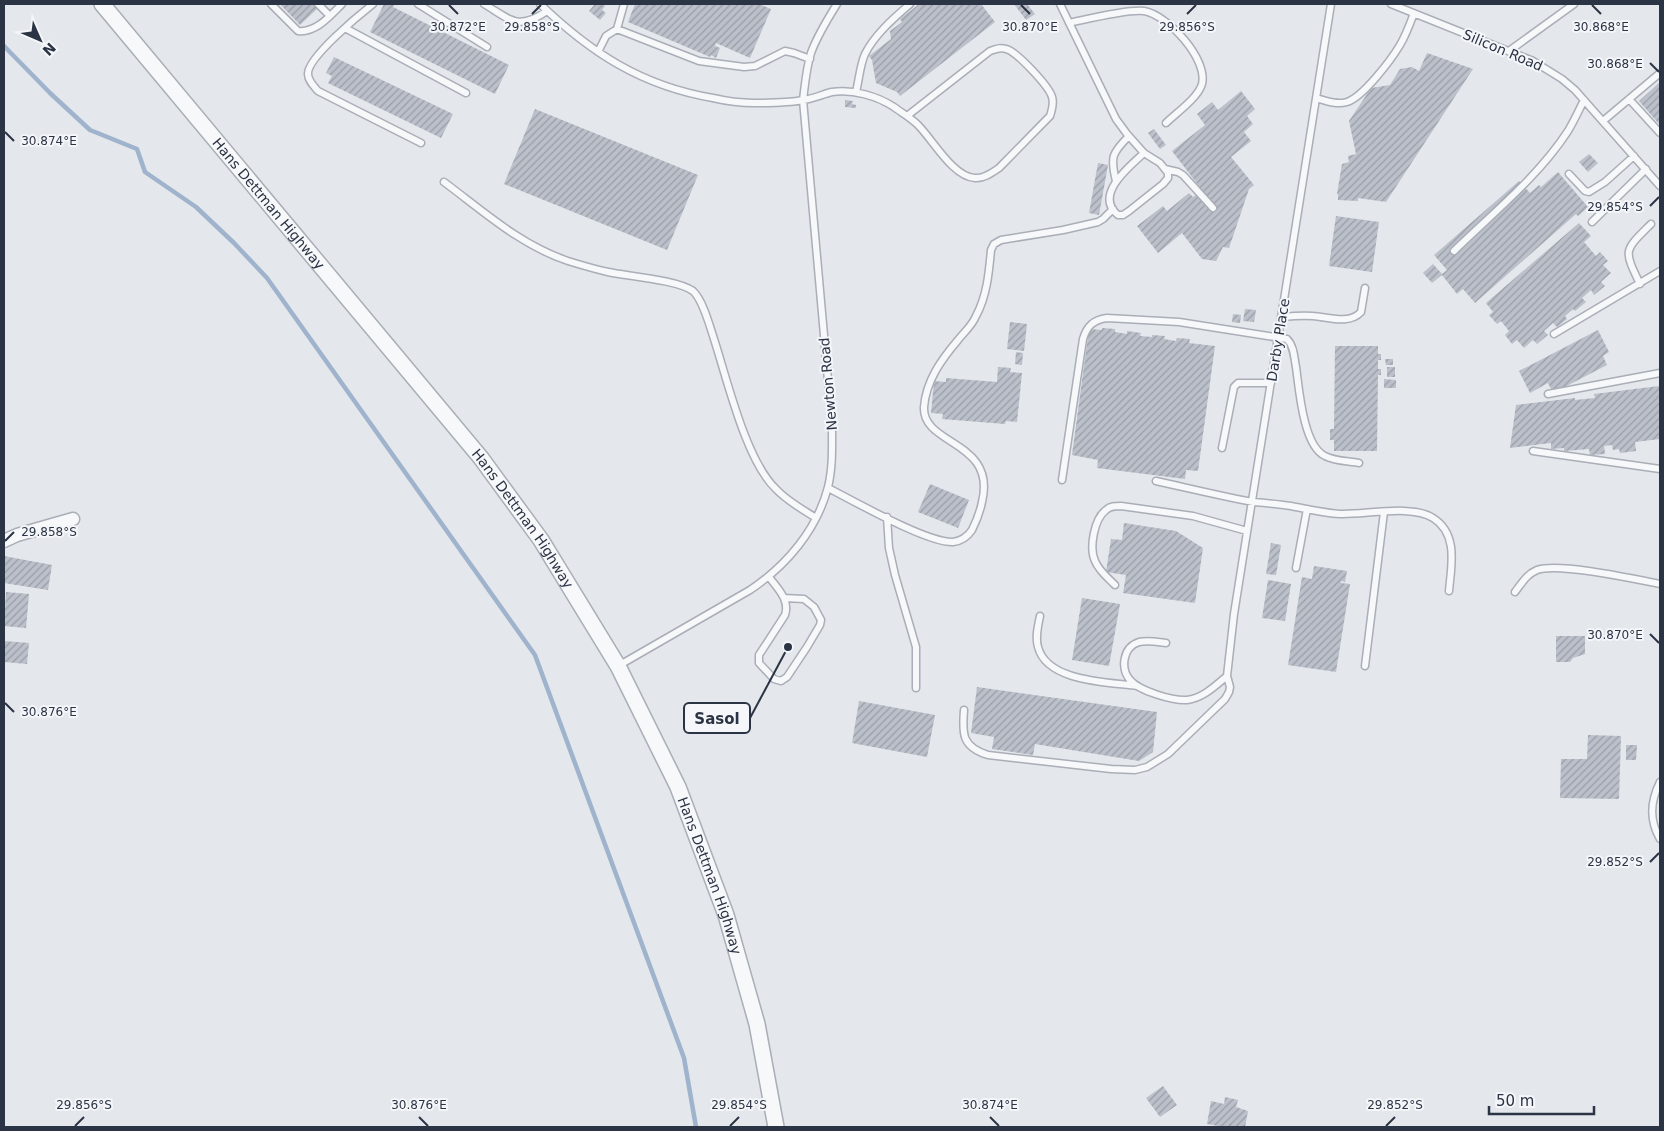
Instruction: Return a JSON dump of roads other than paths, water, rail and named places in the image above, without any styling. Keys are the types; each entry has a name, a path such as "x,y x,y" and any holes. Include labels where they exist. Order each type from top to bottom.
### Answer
{"street":[{"name":"Hans Dettman Highway","path":"102,4 481,458 541,540 618,666 678,787 726,915 757,1024 776,1127"},
{"path":"4,541 17,535 73,519"}],"lane":[{"path":"271,4 298,31 305,32 330,16 342,4"},
{"path":"318,4 330,16"},
{"path":"372,4 324,48 309,66 308,76 318,91 421,143"},
{"path":"418,4 487,47"},
{"path":"484,4 519,23 526,23 535,19 547,10"},
{"path":"540,4 573,34 629,72 691,95 752,103 803,100 842,91 856,92 873,97 907,116 919,126 956,169 968,176 977,178 990,174 999,168 1045,123 1053,108 1053,98 1043,82 1015,54 1008,49 999,48 990,51 907,116"},
{"path":"598,52 606,36 617,29 624,4"},
{"name":"Newton Road","path":"618,666 750,590 769,577 805,538 816,518 828,488 832,461 832,425 803,100 810,59 823,26 837,4"},
{"path":"856,92 864,56 872,42 910,4"},
{"path":"1060,4 1116,119 1144,153 1168,173 1168,178 1163,184 1129,211 1118,215 1112,209 1111,192 1116,181 1124,171 1144,153"},
{"name":"Darby Place","path":"964,710 963,729 965,738 969,744 988,755 1135,770 1146,767 1168,754 1229,692 1230,687 1226,676 1234,614 1331,4"},
{"name":"Silicon Road","path":"1391,4 1533,61 1562,79 1584,100 1660,186"},
{"path":"1509,52 1574,4"},
{"path":"1069,23 1142,11 1158,16 1178,33 1195,54 1202,73 1202,83 1199,91 1166,122"},
{"path":"1316,98 1339,103 1348,102 1360,93 1374,80 1400,45 1414,13"},
{"path":"345,28 466,93"},
{"path":"617,29 699,61 744,67 755,66 785,51 810,59"},
{"path":"1603,121 1660,73"},
{"path":"1629,99 1660,133"},
{"path":"1454,251 1525,183 1544,162 1567,132 1584,100"},
{"path":"1116,181 1113,168 1114,154 1116,149 1129,136"},
{"path":"1569,174 1585,191 1589,192 1605,182 1634,156"},
{"path":"1165,169 1183,175 1213,208"},
{"path":"1592,222 1646,169"},
{"path":"444,182 520,240 549,254 569,262 609,272 685,287 693,292 698,298 711,327 732,396 749,446 756,460 766,478 776,489 795,505 816,518"},
{"path":"828,488 933,538 953,542 969,534 978,518 985,489 985,479 982,470 969,454 933,429 928,423 924,408 931,379 939,365 970,327 984,300 991,250 994,244 1001,240 1098,222 1112,209"},
{"path":"1640,284 1628,261 1628,250 1633,242 1651,224"},
{"path":"1554,334 1660,271"},
{"path":"1281,317 1302,315 1353,319 1362,312 1365,288"},
{"path":"1062,480 1083,339 1086,329 1091,323 1107,318 1170,322 1278,336 1287,339 1293,348 1302,407 1308,430 1316,448 1325,456 1358,462"},
{"path":"1548,394 1660,373"},
{"path":"1222,448 1234,387 1238,383 1271,383"},
{"path":"1533,451 1660,469"},
{"path":"1156,481 1253,502 1307,510 1342,514 1421,513 1433,517 1447,533 1451,545 1450,592"},
{"path":"1115,585 1094,560 1093,548 1099,519 1104,511 1112,507 1121,506 1178,514 1247,531"},
{"path":"1296,568 1307,510"},
{"path":"1365,666 1384,512"},
{"path":"887,517 889,548 895,575 916,647 916,688"},
{"path":"1515,592 1526,577 1536,570 1548,568 1586,571 1660,584"},
{"path":"769,577 787,604 785,615 758,659 761,666 774,679 781,682 787,677 807,647 821,620 814,607 804,599 784,598"},
{"path":"1040,616 1037,636 1038,646 1042,656 1052,666 1062,672 1081,678 1137,686"},
{"path":"1166,643 1145,641 1132,646 1126,653 1123,663 1125,673 1137,686 1172,699 1187,700 1212,689 1226,676"},
{"path":"1660,782 1652,801 1651,812 1653,823 1660,839"}],"waterway":[{"path":"4,46 90,130 137,149 145,172 196,207 267,278 535,655 684,1058 696,1127"}],"place":[{"name":"Sasol","path":"788,647"}]}
